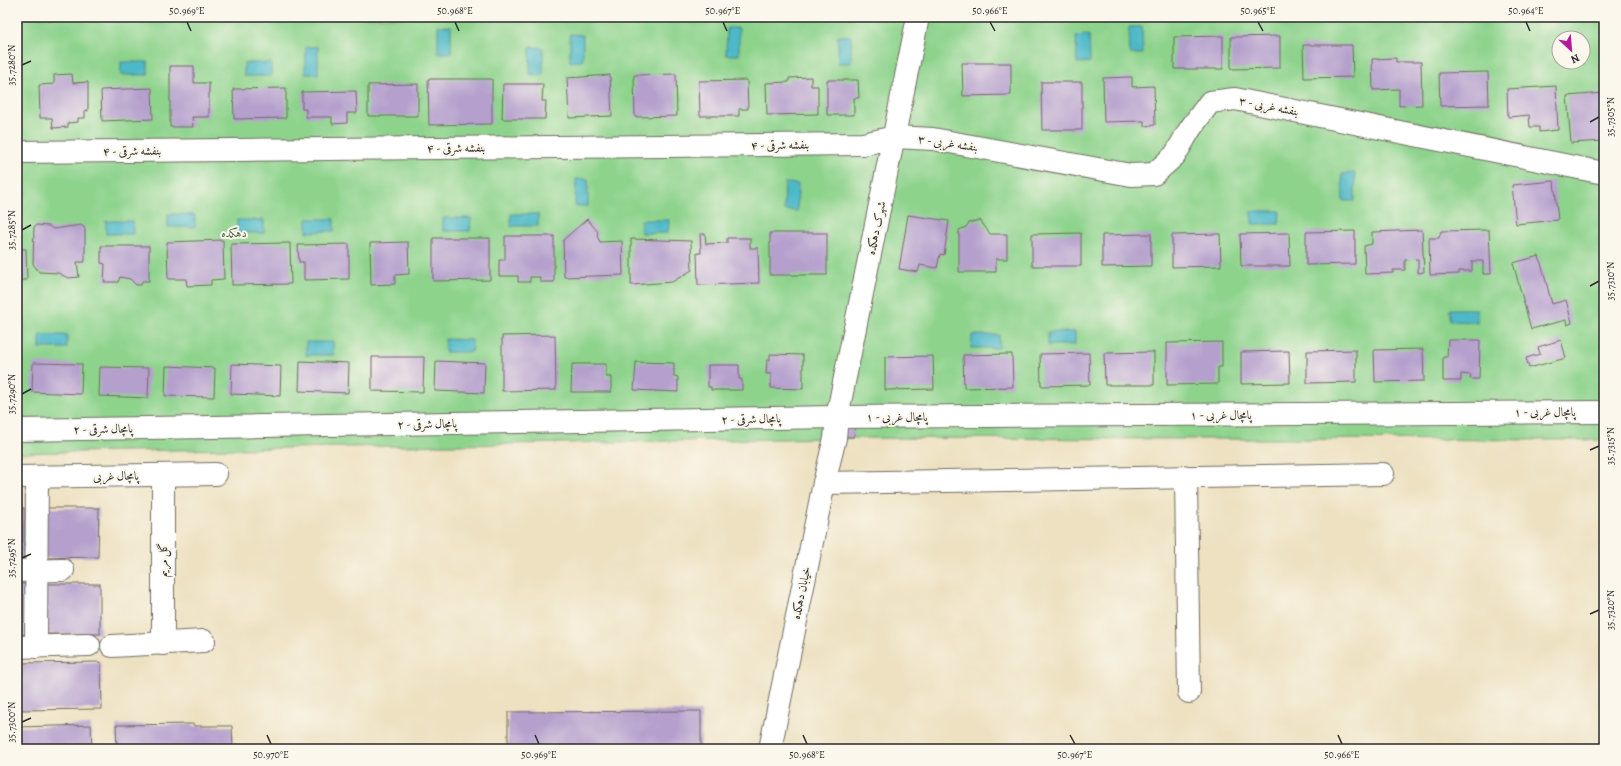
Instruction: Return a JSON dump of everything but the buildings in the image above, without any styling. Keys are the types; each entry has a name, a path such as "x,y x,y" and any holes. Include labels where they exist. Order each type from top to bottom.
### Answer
{"street":[{"name":"شهرک دهکده","path":"836,428 918,17"},
{"name":"بنفشه غربی - ۳","path":"895,137 933,139 1131,174 1154,174 1174,155 1190,129 1210,102 1235,99 1604,173"},
{"name":"بنفشه شرقی - ۴","path":"17,152 863,144 895,137"},
{"name":"پامچال غربی - ۱","path":"836,428 1604,412"},
{"name":"پامچال شرقی - ۲","path":"17,430 836,428"},
{"name":"خیابان دهکده","path":"770,749 836,428"},
{"name":"پامچال غربی","path":"27,477 216,474"},
{"path":"824,483 1383,474"},
{"name":"گل مریم","path":"163,475 163,644"},
{"path":"27,477 27,647 89,645"},
{"path":"1186,477 1189,692"},
{"path":"27,571 63,570"},
{"path":"112,646 204,641"}],"green space":[{"name":"دهکده","path":"17,17 1604,17 1604,440 835,438 17,453"}],"water":[{"path":"438,26 451,26 451,53 438,53"},
{"path":"1129,27 1142,27 1143,54 1130,54"},
{"path":"727,28 739,28 739,55 726,55"},
{"path":"570,34 583,35 583,61 570,62"},
{"path":"1089,35 1090,62 1077,63 1076,36"},
{"path":"838,36 851,36 851,63 838,63"},
{"path":"306,47 318,47 318,74 305,74"},
{"path":"530,47 543,48 543,75 530,74"},
{"path":"121,62 148,62 148,75 121,75"},
{"path":"244,63 271,63 271,76 244,76"},
{"path":"1355,173 1355,201 1343,201 1342,174"},
{"path":"576,179 588,179 588,206 575,206"},
{"path":"785,183 798,184 797,211 784,210"},
{"path":"1252,211 1280,211 1279,224 1252,224"},
{"path":"168,214 195,215 195,227 168,227"},
{"path":"511,214 538,214 538,226 511,226"},
{"path":"443,218 471,218 470,231 443,231"},
{"path":"307,219 334,219 334,231 307,232"},
{"path":"237,220 264,220 264,233 237,233"},
{"path":"641,220 669,220 668,233 641,233"},
{"path":"106,221 133,221 133,234 106,234"},
{"path":"1450,309 1477,309 1477,322 1450,321"},
{"path":"1048,332 1075,332 1075,345 1048,345"},
{"path":"40,335 67,335 67,348 40,348"},
{"path":"972,335 999,335 999,348 971,348"},
{"path":"445,339 472,340 472,352 445,352"},
{"path":"306,342 333,342 333,355 306,355"}]}
